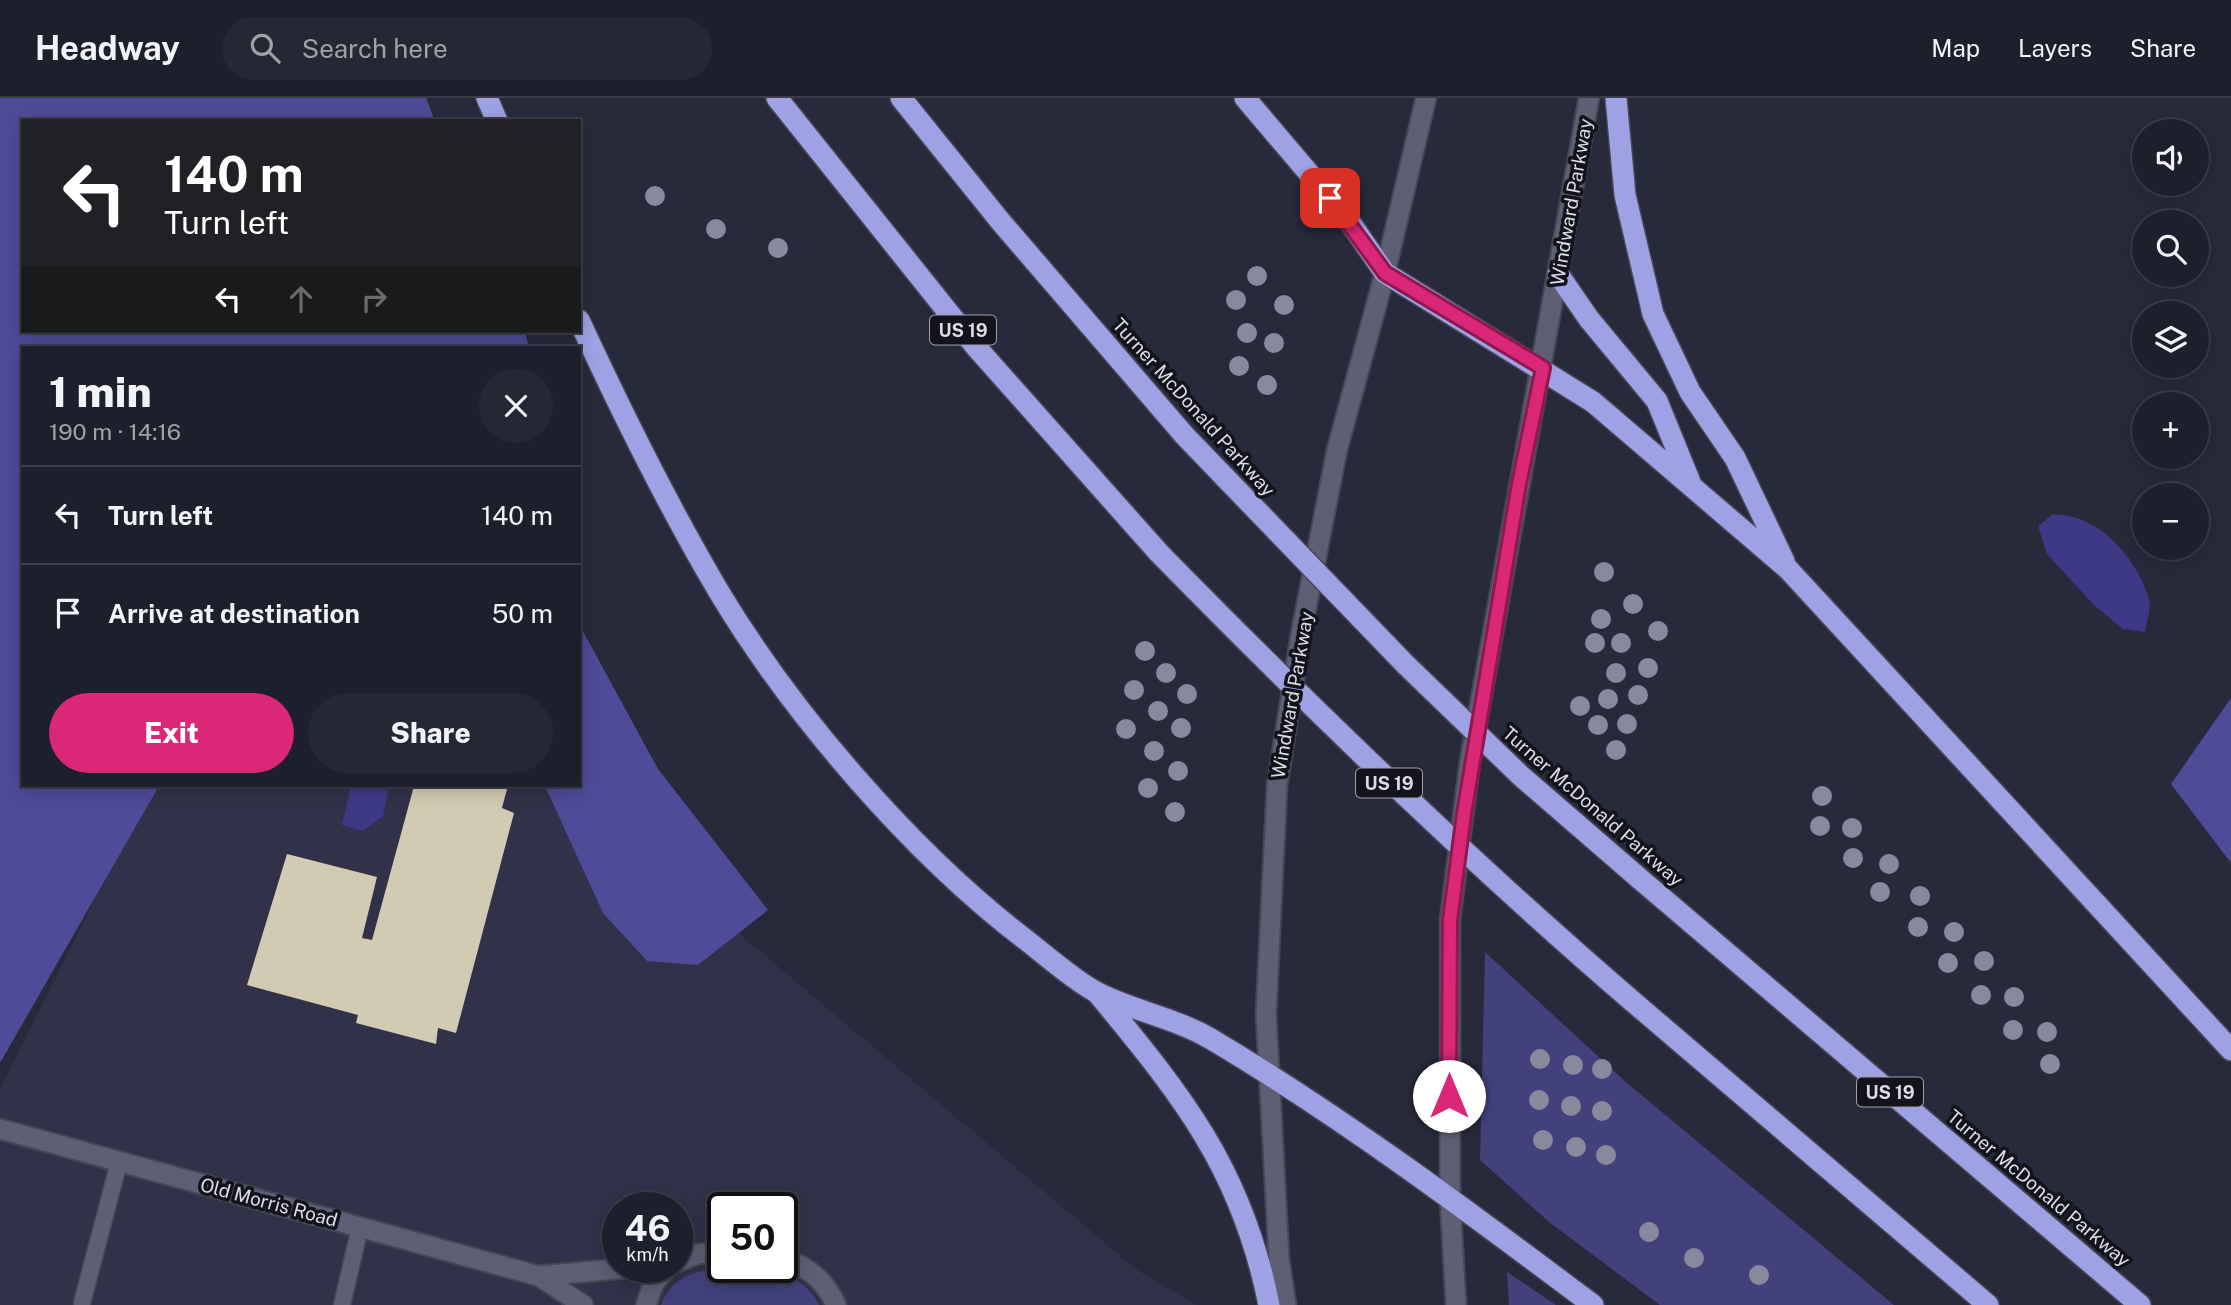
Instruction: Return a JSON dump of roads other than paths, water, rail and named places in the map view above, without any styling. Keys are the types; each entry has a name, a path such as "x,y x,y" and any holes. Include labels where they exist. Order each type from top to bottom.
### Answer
{"highway":[{"path":"487,98 496,119"},
{"name":"US 19","path":"777,98 976,347 1159,553 1390,784 1510,895 1988,1305"},
{"name":"Turner McDonald Parkway","path":"901,98 1001,222 1185,436 1416,674 1521,776 2140,1305"},
{"path":"1245,98 1347,218 1385,273 1543,368 1594,402 1788,569 2231,1050"},
{"path":"1616,98 1625,195 1653,314 1690,392 1735,458 1788,569"},
{"path":"1558,274 1589,319 1657,401 1692,488"},
{"path":"581,324 634,438 721,595 824,738 895,819 967,890 1024,939 1095,991 1156,1063 1197,1120 1218,1155 1242,1206 1261,1263 1269,1305"},
{"path":"1095,991 1206,1037 1268,1075 1450,1198 1593,1305"}],"main road":[{"name":"Windward Parkway","path":"1286,1305 1279,1259 1266,1014 1276,786 1301,635 1337,450 1385,273 1426,98"},
{"name":"Windward Parkway","path":"1455,1305 1450,1198 1450,920 1470,761 1521,473 1543,368 1589,98"},
{"name":"Old Morris Road","path":"0,1129 539,1276 583,1305"},
{"path":"798,1264 808,1268 827,1287 836,1305"},
{"name":"Old Morris Road","path":"539,1276 602,1270"},
{"path":"646,1305 655,1283"}],"lane":[{"path":"82,1303 119,1162"},
{"path":"342,1305 360,1227"}]}
